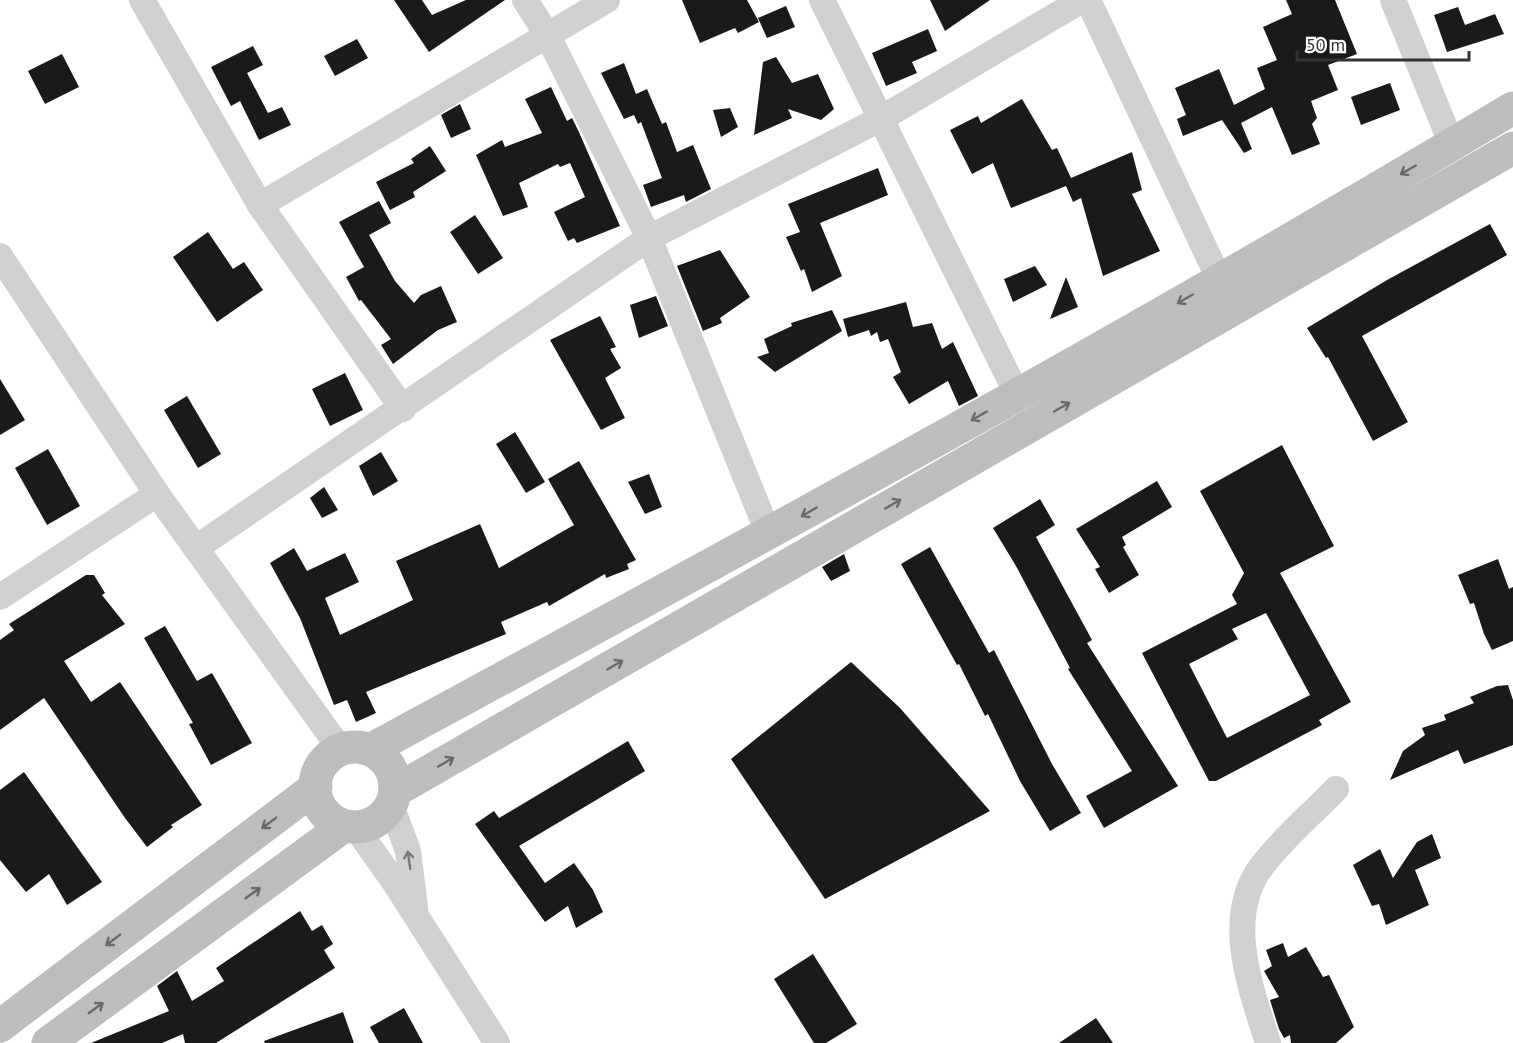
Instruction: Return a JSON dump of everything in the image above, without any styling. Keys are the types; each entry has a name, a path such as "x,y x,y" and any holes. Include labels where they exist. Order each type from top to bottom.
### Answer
{"main road":[{"path":"1513,108 1219,279 769,535 356,750 323,764 316,787 319,804 329,818 350,827 370,825 383,817 393,798 1513,148"},
{"path":"356,750 381,757 389,767 393,798"},
{"path":"0,1026 316,787"},
{"path":"48,1043 350,827"}],"street":[{"path":"142,0 260,205 403,409"},
{"path":"525,0 548,36 649,238 769,535"},
{"path":"260,205 607,0"},
{"path":"822,0 1017,394"},
{"path":"196,548 403,409 649,238 882,118 1082,0"},
{"path":"1088,0 1219,279"},
{"path":"1393,0 1452,145"},
{"path":"0,256 157,494 196,548 356,750"},
{"path":"0,597 157,494"},
{"path":"1268,1043 1246,973 1243,908 1261,867 1336,789"},
{"path":"393,798 408,851 416,916"},
{"path":"350,827 416,916 497,1043"}],"building":[{"path":"394,0 422,0 432,15 466,0 505,0 429,52"},
{"path":"682,0 747,0 759,22 738,33 735,28 700,43"},
{"path":"930,0 990,0 945,31"},
{"path":"1286,0 1335,0 1357,54 1328,65 1338,90 1311,101 1317,118 1312,124 1320,144 1292,155 1272,107 1241,123 1252,149 1244,153 1222,120 1183,136 1177,119 1186,115 1175,88 1219,69 1234,105 1265,89 1257,68 1277,60 1263,27 1292,14"},
{"path":"786,6 795,27 767,38 758,18"},
{"path":"1458,7 1465,25 1495,14 1504,34 1447,52 1434,15"},
{"path":"928,29 937,51 912,62 917,73 886,86 872,53"},
{"path":"357,39 368,58 335,76 324,56"},
{"path":"253,46 263,65 247,73 268,113 282,107 291,125 259,140 240,101 231,106 211,67"},
{"path":"62,54 79,87 45,104 28,71"},
{"path":"776,57 792,83 818,74 834,109 821,120 788,109 792,118 754,135 763,62"},
{"path":"624,63 636,94 647,89 662,124 666,122 677,152 693,145 711,189 686,202 684,195 651,207 643,185 662,178 641,122 638,124 634,115 624,119 601,73"},
{"path":"1390,83 1400,110 1361,125 1351,97"},
{"path":"551,87 567,121 572,118 578,130 620,226 577,243 574,238 568,241 554,212 585,197 570,163 560,167 558,164 519,183 528,207 503,216 476,155 502,140 505,147 542,133 525,99"},
{"path":"1022,99 1052,150 1057,148 1071,178 1132,152 1142,190 1132,194 1160,251 1103,276 1081,198 1073,202 1066,186 1011,208 993,163 972,174 950,130 978,116 981,123"},
{"path":"460,104 471,129 451,138 441,115"},
{"path":"730,108 738,127 721,137 713,110"},
{"path":"430,146 446,171 413,192 415,197 390,210 376,182 414,163 411,159"},
{"path":"878,168 888,195 820,223 842,276 812,292 804,269 801,271 786,237 800,232 788,204"},
{"path":"379,201 391,223 369,235 395,281 414,303 421,295 441,286 457,322 438,330 393,364 381,345 391,339 361,300 359,301 346,277 364,267 339,222"},
{"path":"475,215 503,258 478,274 450,232"},
{"path":"1490,224 1507,255 1362,336 1408,422 1373,441 1328,357 1326,358 1307,328 1387,280"},
{"path":"208,232 233,269 244,262 263,290 217,322 173,257"},
{"path":"720,250 750,297 720,318 722,323 703,331 677,266"},
{"path":"1035,266 1047,285 1013,302 1004,279"},
{"path":"1066,277 1078,307 1050,319"},
{"path":"656,296 668,326 639,338 630,305"},
{"path":"906,302 913,327 932,323 942,349 953,342 978,396 959,406 948,381 909,404 893,377 901,372 888,339 880,342 877,332 871,336 869,330 848,337 843,319"},
{"path":"832,310 842,331 775,372 757,357 769,353 764,339 792,326 791,323"},
{"path":"600,316 616,347 610,349 621,368 605,378 625,418 601,430 550,340"},
{"path":"345,373 363,410 330,426 312,389"},
{"path":"0,379 25,420 0,435"},
{"path":"187,396 221,454 198,468 164,410"},
{"path":"515,432 545,482 526,493 496,444"},
{"path":"1282,445 1334,546 1280,573 1351,702 1319,720 1322,725 1216,781 1209,781 1142,653 1237,604 1232,595 1244,573 1200,491","holes":["1266,613 1310,695 1227,738 1189,664 1238,639 1232,629"]},
{"path":"48,449 80,506 47,525 15,468"},
{"path":"381,452 398,481 373,496 359,466"},
{"path":"579,461 636,560 627,564 629,569 606,578 605,574 549,606 547,602 501,622 506,634 366,692 376,713 356,722 347,700 334,705 300,618 270,563 294,548 307,571 345,553 359,582 325,598 340,635 413,600 396,561 480,524 499,568 574,525 548,479"},
{"path":"649,474 662,507 645,514 628,482"},
{"path":"1157,481 1172,507 1122,537 1126,545 1123,547 1139,575 1109,593 1095,569 1100,567 1076,529"},
{"path":"324,487 338,510 322,518 310,498"},
{"path":"1040,499 1055,525 1036,537 1092,640 1087,643 1178,786 1104,828 1086,796 1132,771 1068,669 1070,668 1016,566 993,528"},
{"path":"930,547 989,653 994,650 1052,764 1081,813 1050,831 1020,781 988,714 985,716 959,664 957,665 901,564"},
{"path":"844,554 850,571 831,581 822,567"},
{"path":"1498,559 1509,589 1513,587 1513,641 1492,650 1474,603 1470,604 1458,575"},
{"path":"86,575 94,575 105,593 102,595 125,624 64,661 91,702 120,682 202,805 171,825 173,827 147,847 44,698 0,730 0,640 14,630 9,624"},
{"path":"165,626 197,681 212,673 252,743 211,765 189,724 193,723 144,638"},
{"path":"851,662 900,708 990,811 825,899 731,759"},
{"path":"1508,685 1513,700 1513,745 1464,764 1458,750 1390,780 1403,751 1425,735 1422,728 1446,720 1444,715 1474,703 1470,697 1497,686"},
{"path":"628,741 645,771 519,846 545,883 574,863 593,890 603,912 576,928 568,906 545,922 475,824 494,811 499,818"},
{"path":"24,772 102,882 67,905 49,874 26,892 0,860 0,790"},
{"path":"1432,834 1441,858 1415,870 1429,905 1386,925 1379,904 1372,906 1353,865 1380,849 1393,878 1417,842"},
{"path":"300,911 312,931 322,925 333,944 324,950 335,968 216,1043 185,1043 183,1034 162,1043 91,1043 169,1011 157,986 177,971 192,1001 224,981 216,968"},
{"path":"1283,943 1288,957 1306,947 1323,977 1329,975 1354,1027 1336,1043 1291,1043 1290,1035 1284,1038 1279,1029 1270,1000 1279,997 1264,971 1272,966 1266,950"},
{"path":"813,954 857,1024 826,1043 814,1043 774,979"},
{"path":"404,1008 423,1043 379,1043 370,1027"},
{"path":"343,1012 354,1043 265,1043 264,1041"},
{"path":"1096,1018 1113,1043 1059,1043"}]}
